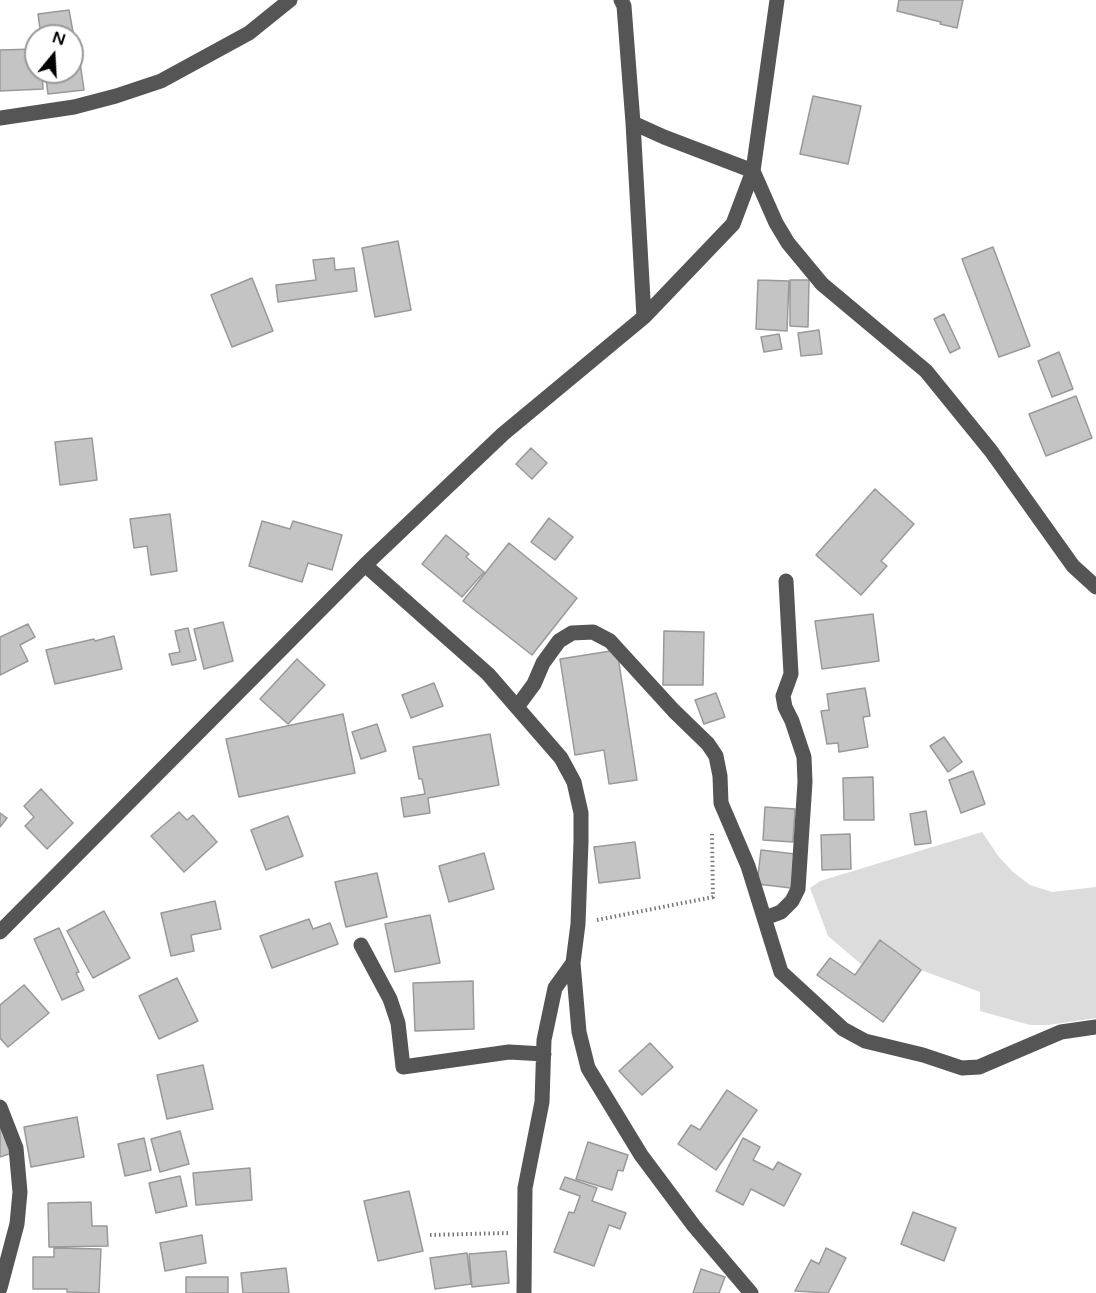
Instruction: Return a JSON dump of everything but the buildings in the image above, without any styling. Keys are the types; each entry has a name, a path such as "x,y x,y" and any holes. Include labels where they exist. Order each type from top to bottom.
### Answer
{"street":[{"path":"5,118 74,107 161,81 249,33 290,0"},
{"path":"621,0 624,6 633,123 644,317"},
{"path":"0,932 365,565 503,434 644,317 734,224 753,171 777,0"},
{"path":"633,123 664,138 753,171 776,223 788,243 822,284 926,371 992,451 1073,566 1096,587"},
{"path":"365,565 488,674 561,758 574,782 581,813 581,842 578,924 573,963 579,1032 588,1068 641,1155 694,1226 751,1293"},
{"path":"765,918 781,912 792,901 798,889 805,776 804,757 792,721 784,706 783,696 791,674 786,581"},
{"path":"517,707 534,684 543,663 559,641 572,633 593,633 610,641 674,711 708,744 716,756 720,776 721,803 748,866 781,972 843,1029 865,1041 962,1068 979,1067 1061,1032 1096,1027"},
{"path":"361,945 393,1007 398,1023 403,1067 509,1052 544,1054"},
{"path":"524,1293 525,1188 542,1102 544,1040 555,988 573,963"},
{"path":"0,1107 16,1148 20,1192 17,1224 0,1288"}],"path":[{"path":"598,920 713,897 712,830"},
{"path":"430,1235 524,1232"}],"shaded area":[{"path":"982,832 999,857 1030,885 1052,892 1096,887 1096,1018 1048,1025 1030,1025 980,1011 980,992 921,970 881,940 862,965 828,936 810,888 820,881"}]}
